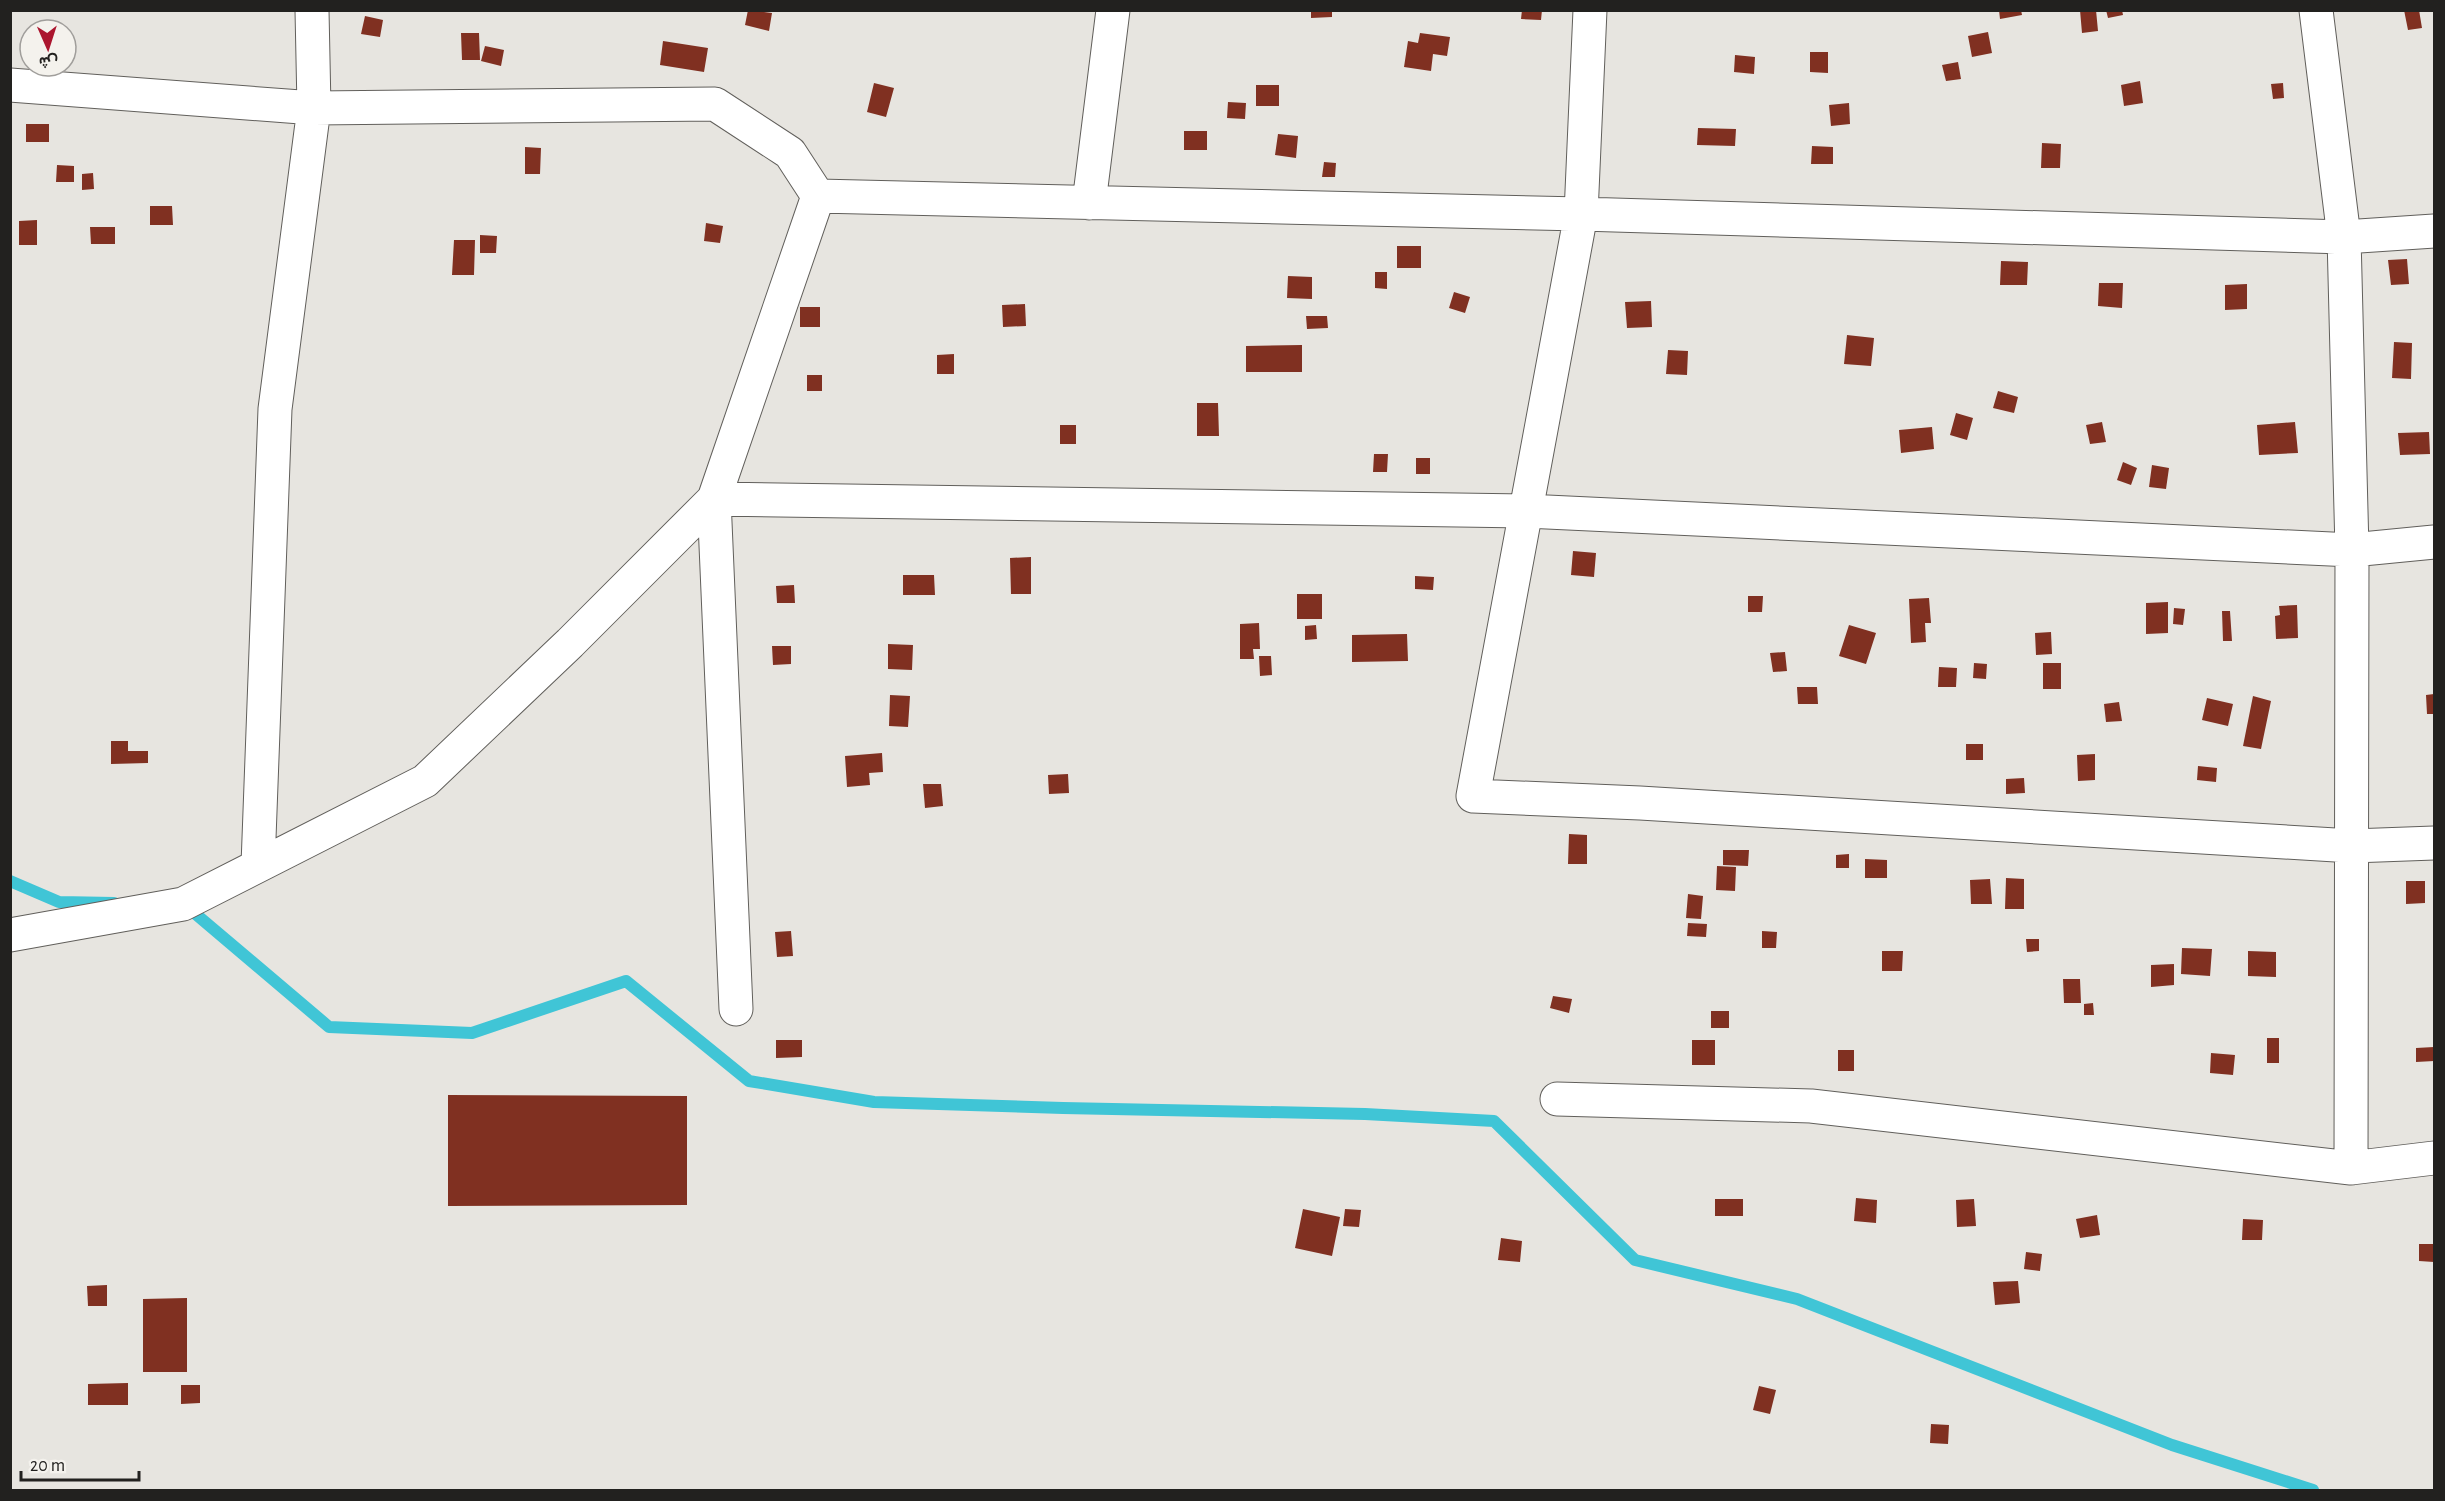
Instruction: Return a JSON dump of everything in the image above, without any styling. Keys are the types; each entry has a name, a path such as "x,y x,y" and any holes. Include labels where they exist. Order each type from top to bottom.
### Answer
{"street":[{"path":"258,865 275,409 314,108 312,10"},
{"path":"1089,203 1113,10"},
{"path":"1590,10 1581,214 1473,796 1640,803 2352,846 2434,843"},
{"path":"2316,10 2344,237 2352,550 2351,1168"},
{"path":"10,85 314,108 715,104 790,153 818,196"},
{"path":"818,196 1581,214 2344,237 2434,231"},
{"path":"736,1009 714,499 818,196"},
{"path":"10,935 183,904 425,781 570,643 714,499 1526,511 2352,550 2434,542"},
{"path":"1557,1099 1811,1106 2351,1168 2434,1158"}],"building":[{"path":"748,10 772,13 769,31 745,25"},
{"path":"1311,10 1332,10 1332,17 1311,18"},
{"path":"1522,10 1542,10 1541,20 1521,19"},
{"path":"1999,10 2021,10 2022,15 2000,19"},
{"path":"2080,10 2096,10 2098,31 2082,33"},
{"path":"2106,10 2122,10 2123,15 2108,18"},
{"path":"2404,10 2419,10 2422,28 2408,30"},
{"path":"365,16 383,20 380,37 361,34"},
{"path":"1988,32 1992,53 1972,57 1968,36"},
{"path":"461,33 479,33 480,60 462,60"},
{"path":"1420,33 1450,37 1447,56 1433,54 1431,71 1404,67 1408,41 1418,43"},
{"path":"663,41 708,48 704,72 660,65"},
{"path":"485,46 504,50 501,66 481,61"},
{"path":"1810,52 1828,52 1828,73 1810,72"},
{"path":"1735,55 1755,57 1754,74 1734,72"},
{"path":"1958,62 1961,79 1946,81 1942,65"},
{"path":"2140,81 2143,103 2124,106 2121,85"},
{"path":"874,83 894,88 886,117 867,112"},
{"path":"2283,83 2284,98 2273,99 2271,84"},
{"path":"1256,85 1279,85 1279,106 1256,106"},
{"path":"1228,102 1246,103 1245,119 1227,118"},
{"path":"1849,103 1850,124 1831,126 1829,105"},
{"path":"26,124 49,124 49,142 26,142"},
{"path":"1698,128 1736,129 1735,146 1697,145"},
{"path":"1184,131 1207,131 1207,150 1184,150"},
{"path":"1278,134 1298,136 1296,158 1275,155"},
{"path":"2042,143 2061,144 2060,168 2041,168"},
{"path":"1812,146 1833,147 1833,164 1811,164"},
{"path":"525,147 541,148 540,174 525,174"},
{"path":"1324,162 1336,163 1335,177 1322,177"},
{"path":"57,165 74,166 74,182 56,182"},
{"path":"93,173 94,189 82,190 82,174"},
{"path":"150,206 172,206 173,225 150,225"},
{"path":"37,220 37,245 19,245 19,221"},
{"path":"706,223 723,226 720,243 704,241"},
{"path":"90,227 115,227 115,244 91,244"},
{"path":"480,235 497,236 496,253 480,253"},
{"path":"454,240 475,240 474,275 452,275"},
{"path":"1397,246 1421,246 1421,268 1397,268"},
{"path":"2407,259 2409,284 2391,285 2388,260"},
{"path":"2001,261 2028,262 2027,285 2000,285"},
{"path":"1375,272 1387,272 1387,289 1375,288"},
{"path":"1288,276 1312,277 1312,299 1287,298"},
{"path":"2099,283 2123,283 2122,308 2098,306"},
{"path":"2247,284 2247,309 2225,310 2225,285"},
{"path":"1454,292 1470,297 1465,313 1449,308"},
{"path":"1651,301 1652,327 1627,328 1625,302"},
{"path":"1025,304 1026,326 1003,327 1002,305"},
{"path":"800,307 820,307 820,327 800,327"},
{"path":"1306,316 1327,316 1328,328 1307,329"},
{"path":"1847,335 1874,338 1871,366 1844,364"},
{"path":"2394,342 2412,343 2411,379 2392,378"},
{"path":"1302,345 1302,372 1246,372 1246,346"},
{"path":"1668,350 1688,351 1687,375 1666,374"},
{"path":"954,354 954,374 937,374 937,355"},
{"path":"807,375 822,375 822,391 807,391"},
{"path":"1998,391 2018,397 2014,413 1993,408"},
{"path":"1197,403 1218,403 1219,436 1197,436"},
{"path":"1956,413 1973,418 1967,440 1950,435"},
{"path":"2102,422 2106,442 2090,444 2086,425"},
{"path":"2295,422 2298,453 2259,455 2257,425"},
{"path":"1060,425 1076,425 1076,444 1060,444"},
{"path":"1932,427 1934,449 1901,453 1899,430"},
{"path":"2429,432 2430,454 2400,455 2398,433"},
{"path":"1374,454 1388,454 1387,472 1373,472"},
{"path":"1416,458 1430,458 1430,474 1416,474"},
{"path":"2123,462 2137,468 2131,485 2117,480"},
{"path":"2152,465 2169,468 2166,489 2149,487"},
{"path":"1573,551 1596,553 1594,577 1571,575"},
{"path":"1031,557 1031,594 1011,594 1010,558"},
{"path":"903,575 934,575 935,595 903,595"},
{"path":"1415,576 1434,577 1433,590 1415,589"},
{"path":"794,585 795,603 777,603 776,586"},
{"path":"1297,594 1322,594 1322,619 1297,619"},
{"path":"1748,596 1763,596 1762,612 1748,612"},
{"path":"1929,598 1931,623 1925,623 1926,642 1911,643 1909,599"},
{"path":"2168,602 2168,633 2146,634 2146,603"},
{"path":"2297,605 2298,638 2276,639 2275,616 2280,615 2279,606"},
{"path":"2174,608 2185,609 2183,625 2173,624"},
{"path":"2222,611 2230,611 2232,641 2223,641"},
{"path":"1259,623 1260,649 1253,649 1254,659 1240,659 1240,624"},
{"path":"1316,625 1317,639 1305,640 1305,626"},
{"path":"1849,625 1876,633 1866,664 1839,656"},
{"path":"2051,632 2052,654 2036,655 2035,633"},
{"path":"1407,634 1408,661 1352,662 1352,635"},
{"path":"888,644 913,645 912,670 888,669"},
{"path":"772,646 791,646 791,664 773,665"},
{"path":"1785,652 1787,671 1773,672 1770,653"},
{"path":"1259,656 1271,656 1272,675 1260,676"},
{"path":"1974,663 1987,664 1986,679 1973,678"},
{"path":"2043,663 2061,663 2061,689 2043,689"},
{"path":"1939,667 1957,668 1956,687 1938,687"},
{"path":"1797,687 1817,687 1818,704 1798,704"},
{"path":"2434,694 2434,714 2427,714 2426,695"},
{"path":"890,695 910,696 908,727 889,726"},
{"path":"2253,696 2271,701 2261,749 2243,746"},
{"path":"2207,698 2233,704 2228,726 2202,720"},
{"path":"2119,702 2122,721 2106,722 2104,704"},
{"path":"111,741 128,741 128,751 148,751 148,763 111,764"},
{"path":"1966,744 1983,744 1983,760 1966,760"},
{"path":"882,753 883,772 869,773 870,785 847,787 845,756"},
{"path":"2095,754 2095,780 2078,781 2077,755"},
{"path":"2198,766 2217,768 2216,782 2197,780"},
{"path":"1068,774 1069,793 1049,794 1048,775"},
{"path":"2024,778 2025,793 2006,794 2006,779"},
{"path":"923,784 941,784 943,806 925,808"},
{"path":"1569,834 1587,835 1587,864 1568,864"},
{"path":"1723,850 1749,850 1748,866 1723,865"},
{"path":"1849,854 1849,868 1836,868 1836,855"},
{"path":"1865,859 1887,860 1887,878 1865,878"},
{"path":"1717,866 1736,867 1735,891 1716,890"},
{"path":"2006,878 2024,879 2024,909 2005,909"},
{"path":"1990,879 1992,904 1971,904 1970,880"},
{"path":"2406,881 2425,881 2425,903 2406,904"},
{"path":"1688,894 1703,896 1701,919 1686,918"},
{"path":"1688,923 1707,924 1706,937 1687,936"},
{"path":"791,931 793,956 777,957 775,932"},
{"path":"1762,931 1777,932 1776,948 1762,948"},
{"path":"2026,939 2039,939 2039,951 2027,952"},
{"path":"2182,948 2212,949 2210,976 2181,974"},
{"path":"1882,951 1903,951 1902,971 1882,971"},
{"path":"2248,951 2276,952 2276,977 2248,976"},
{"path":"2174,964 2174,985 2151,987 2151,965"},
{"path":"2063,979 2080,979 2081,1003 2064,1003"},
{"path":"1553,996 1572,999 1569,1013 1550,1008"},
{"path":"2093,1003 2094,1015 2084,1015 2084,1004"},
{"path":"1711,1011 1729,1011 1729,1028 1711,1028"},
{"path":"2267,1038 2279,1038 2279,1063 2267,1063"},
{"path":"776,1040 802,1040 802,1057 776,1058"},
{"path":"1692,1040 1715,1040 1715,1065 1692,1065"},
{"path":"2434,1047 2434,1061 2416,1062 2416,1048"},
{"path":"1838,1050 1854,1050 1854,1071 1838,1071"},
{"path":"2211,1053 2235,1055 2233,1075 2210,1073"},
{"path":"448,1095 687,1096 687,1205 448,1206"},
{"path":"1856,1198 1877,1200 1876,1223 1854,1221"},
{"path":"1715,1199 1743,1199 1743,1216 1715,1216"},
{"path":"1974,1199 1976,1226 1957,1227 1956,1200"},
{"path":"1303,1209 1340,1217 1332,1256 1295,1248"},
{"path":"1345,1209 1361,1210 1359,1227 1343,1226"},
{"path":"2097,1215 2100,1235 2080,1238 2076,1219"},
{"path":"2243,1219 2263,1220 2262,1240 2242,1240"},
{"path":"1501,1238 1522,1241 1520,1262 1498,1260"},
{"path":"2419,1244 2434,1244 2434,1262 2419,1261"},
{"path":"2026,1252 2042,1254 2040,1271 2024,1269"},
{"path":"2018,1281 2020,1303 1995,1305 1993,1282"},
{"path":"107,1285 107,1306 88,1306 87,1286"},
{"path":"187,1298 187,1372 143,1372 143,1299"},
{"path":"128,1383 128,1405 88,1405 88,1384"},
{"path":"181,1385 200,1385 200,1403 181,1404"},
{"path":"1759,1386 1776,1390 1770,1414 1753,1410"},
{"path":"1931,1424 1949,1425 1948,1444 1930,1443"}],"waterway":[{"path":"10,881 59,902 114,903"},
{"path":"185,905 329,1027 472,1033 626,981 749,1081 874,1102 1365,1114 1494,1121 1635,1260 1797,1299 2172,1445 2313,1490"}]}
